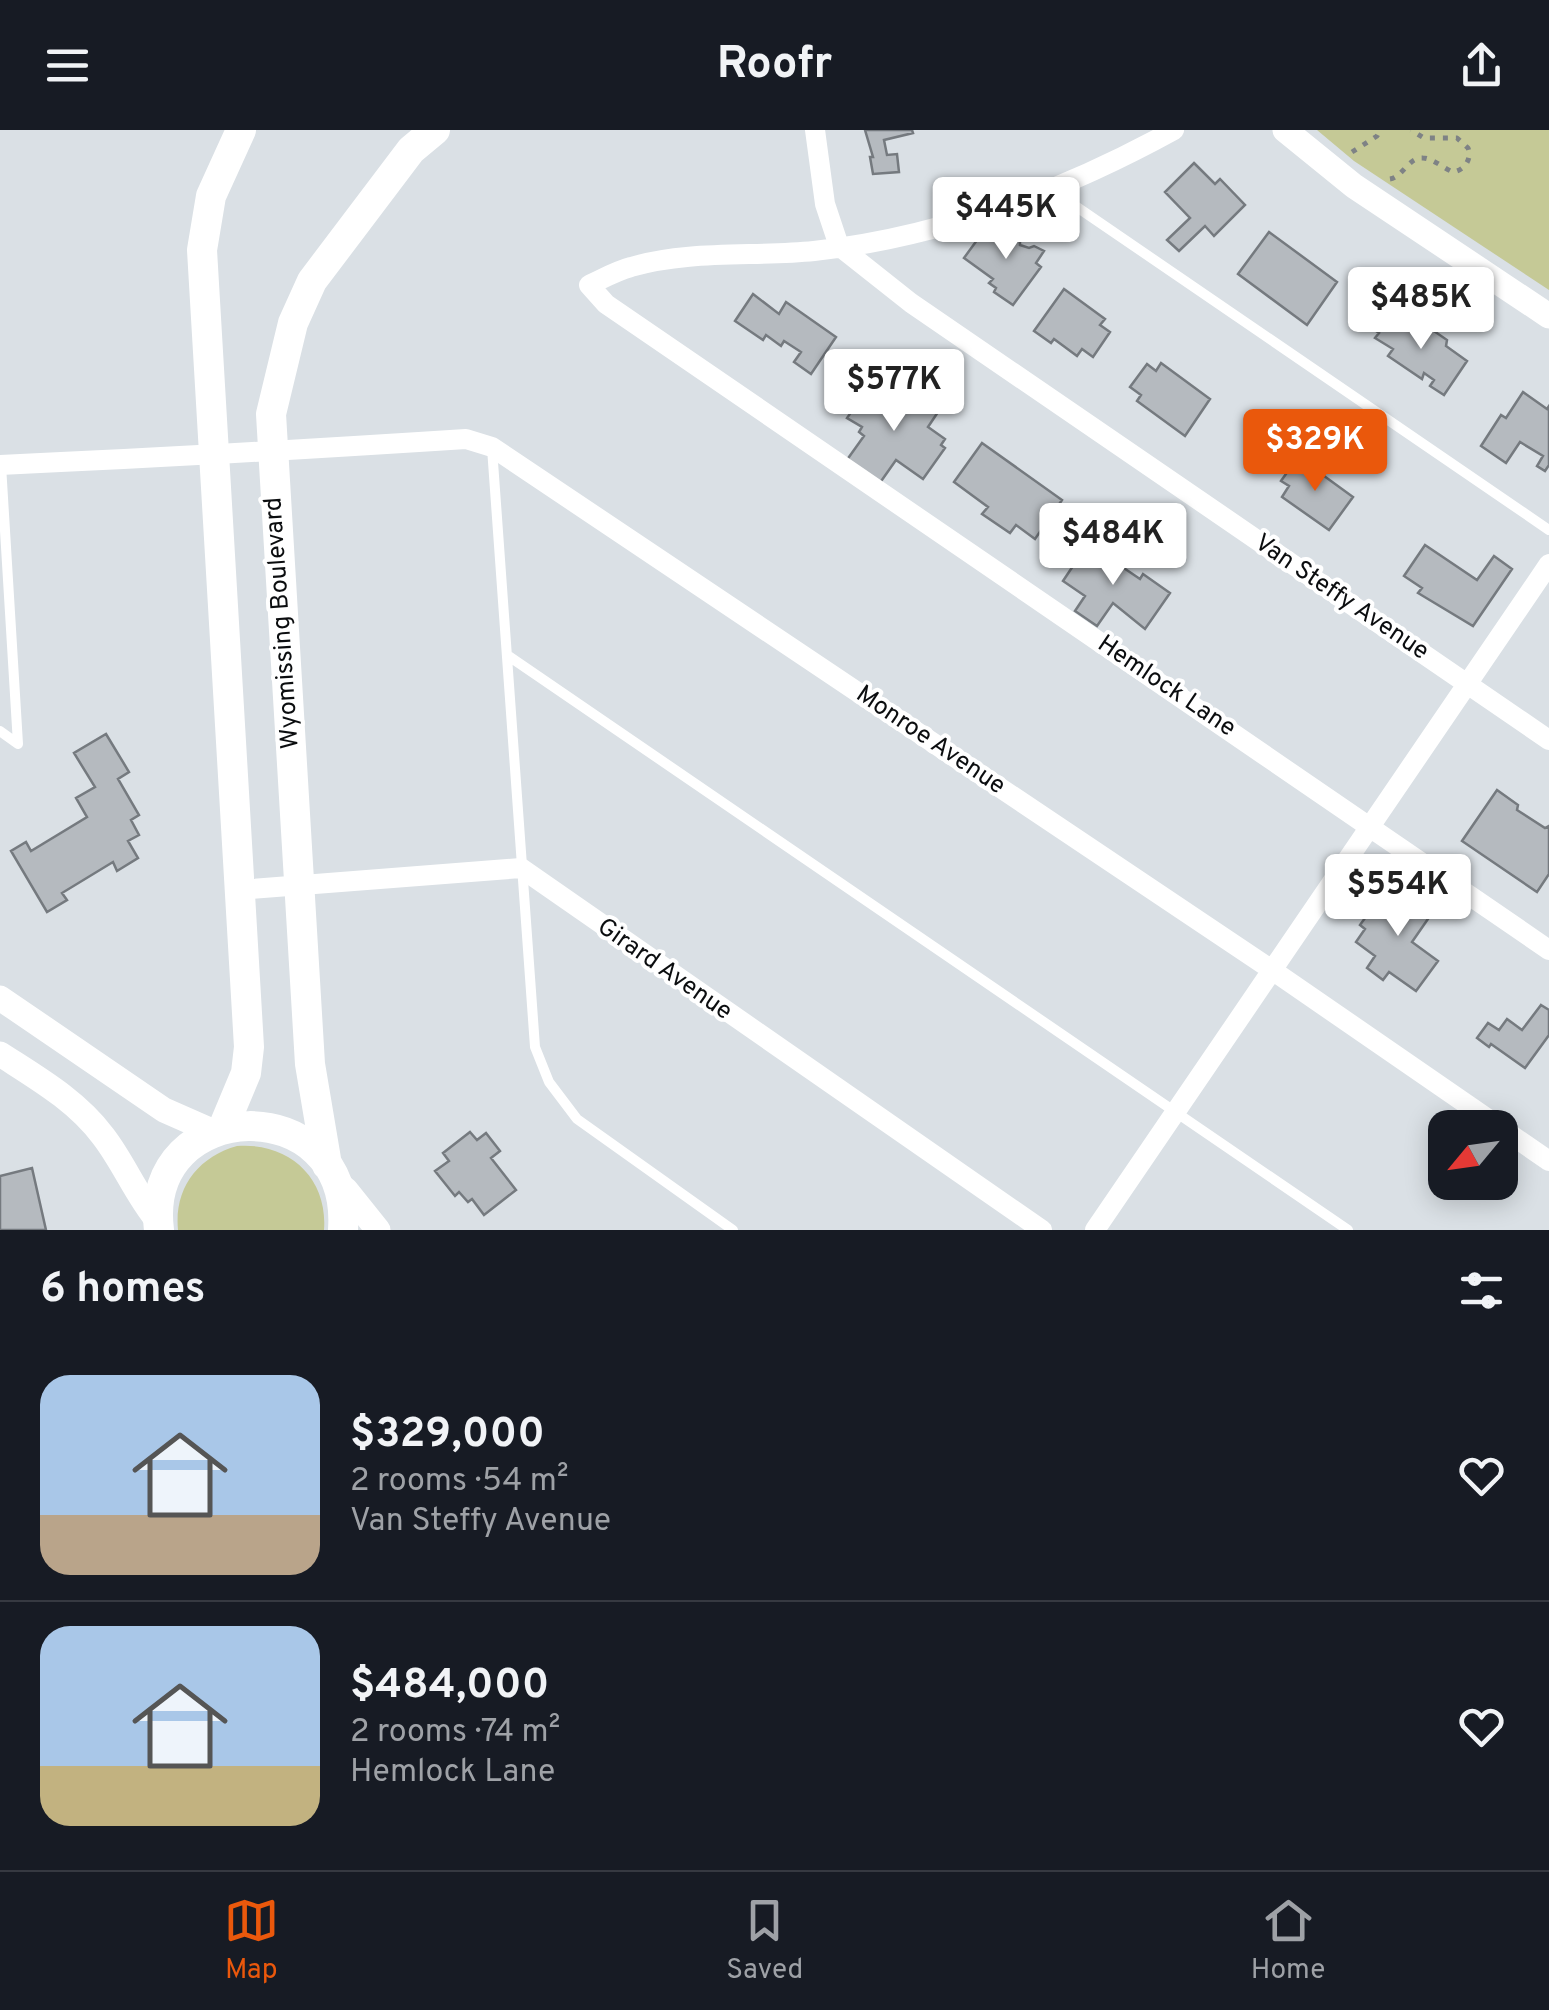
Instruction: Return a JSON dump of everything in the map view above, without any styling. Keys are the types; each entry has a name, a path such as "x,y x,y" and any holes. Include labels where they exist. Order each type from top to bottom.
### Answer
{"main road":[{"path":"218,1130 242,1085 249,1047 202,250 211,196 240,130"},
{"name":"Wyomissing Boulevard","path":"342,1230 342,1204 332,1174 310,1064 271,414 292,324 312,281 405,140 436,130"},
{"path":"158,1225 160,1196 175,1162 192,1144 218,1130 249,1124 288,1132 310,1146 332,1174"}],"street":[{"path":"815,130 825,204 838,246 952,224 1088,174 1174,130"},
{"path":"1285,130 1354,186 1549,316"},
{"name":"Hemlock Lane","path":"838,246 660,261 629,267 588,285 606,304 1549,950"},
{"name":"Van Steffy Avenue","path":"838,246 912,303 1549,740"},
{"name":"Monroe Avenue","path":"0,465 466,439 492,447 1272,970 1549,1161"},
{"path":"1096,1230 1549,564"},
{"path":"239,890 522,868"},
{"name":"Girard Avenue","path":"522,868 1042,1230"},
{"path":"0,998 174,1116 218,1130"},
{"path":"0,1054 70,1101 85,1116 103,1136 158,1225"},
{"path":"332,1174 378,1230"}],"lane":[{"path":"1051,189 1549,530"},
{"path":"492,447 535,1048 549,1082 577,1119 733,1230"},
{"path":"0,465 18,744 0,731"},
{"path":"507,655 1348,1230"}],"path":[{"path":"1359,160 1350,153 1380,130"},
{"path":"1384,177 1394,180 1411,163 1424,158 1454,172 1466,164 1470,152 1461,140 1424,138 1416,131"}],"green space":[{"path":"1317,130 1549,130 1549,290 1354,161"},
{"path":"237,1146 273,1150 302,1167 319,1194 324,1230 178,1230 180,1201 191,1176 211,1158"}],"building":[{"path":"865,130 912,130 913,133 884,140 887,155 897,154 899,172 873,174 873,157"},
{"path":"1194,163 1215,184 1220,179 1245,205 1214,236 1205,226 1179,251 1167,240 1190,218 1165,192"},
{"path":"1006,226 1020,236 1020,245 1044,251 1036,263 1041,267 1013,305 994,292 996,288 989,283 993,279 964,258 980,236"},
{"path":"1269,232 1337,282 1307,325 1238,274"},
{"path":"1064,289 1105,319 1100,325 1110,332 1093,357 1082,349 1077,356 1054,339 1051,343 1034,331"},
{"path":"753,294 779,314 786,302 836,337 811,374 794,362 801,352 784,341 781,346 766,335 763,340 735,321"},
{"path":"1384,313 1411,332 1418,320 1447,340 1446,346 1467,361 1444,395 1430,386 1434,380 1424,373 1422,379 1388,356 1393,349 1375,338 1379,333 1373,329"},
{"path":"1161,363 1210,399 1185,436 1137,401 1141,395 1130,387 1147,364 1156,371"},
{"path":"892,380 938,412 928,427 945,439 941,445 945,448 923,479 896,460 877,487 844,464 864,436 859,432 862,427 847,418 870,385 883,394"},
{"path":"1523,392 1547,409 1549,406 1549,465 1545,471 1537,466 1543,456 1520,442 1506,463 1481,446 1501,415 1506,418"},
{"path":"982,443 1062,500 1035,539 1016,525 1010,533 982,514 988,507 954,482"},
{"path":"1298,457 1353,497 1329,530 1282,497 1289,486 1281,481"},
{"path":"1091,539 1116,555 1112,560 1140,579 1143,574 1170,593 1145,629 1113,603 1097,626 1075,611 1085,596 1063,581"},
{"path":"1425,545 1477,580 1494,556 1512,569 1473,626 1418,593 1422,588 1404,576"},
{"path":"106,734 129,772 118,779 139,815 131,820 139,835 128,841 138,858 117,871 113,862 62,893 67,900 47,912 11,851 26,842 31,851 87,817 76,798 95,787 74,753"},
{"path":"1497,790 1518,805 1517,810 1545,828 1549,826 1549,874 1537,892 1462,841"},
{"path":"1421,891 1439,903 1412,942 1438,961 1416,991 1389,972 1383,980 1367,968 1375,956 1356,942 1365,929 1360,925 1383,893 1407,910"},
{"path":"1541,1005 1549,1010 1549,1035 1525,1068 1477,1038 1488,1023 1499,1030 1507,1019 1522,1030"},
{"path":"470,1132 477,1140 486,1133 500,1151 491,1158 516,1190 484,1215 472,1199 468,1202 459,1192 455,1196 435,1171 449,1161 443,1153"},
{"path":"32,1168 46,1230 0,1230 0,1176"}]}
